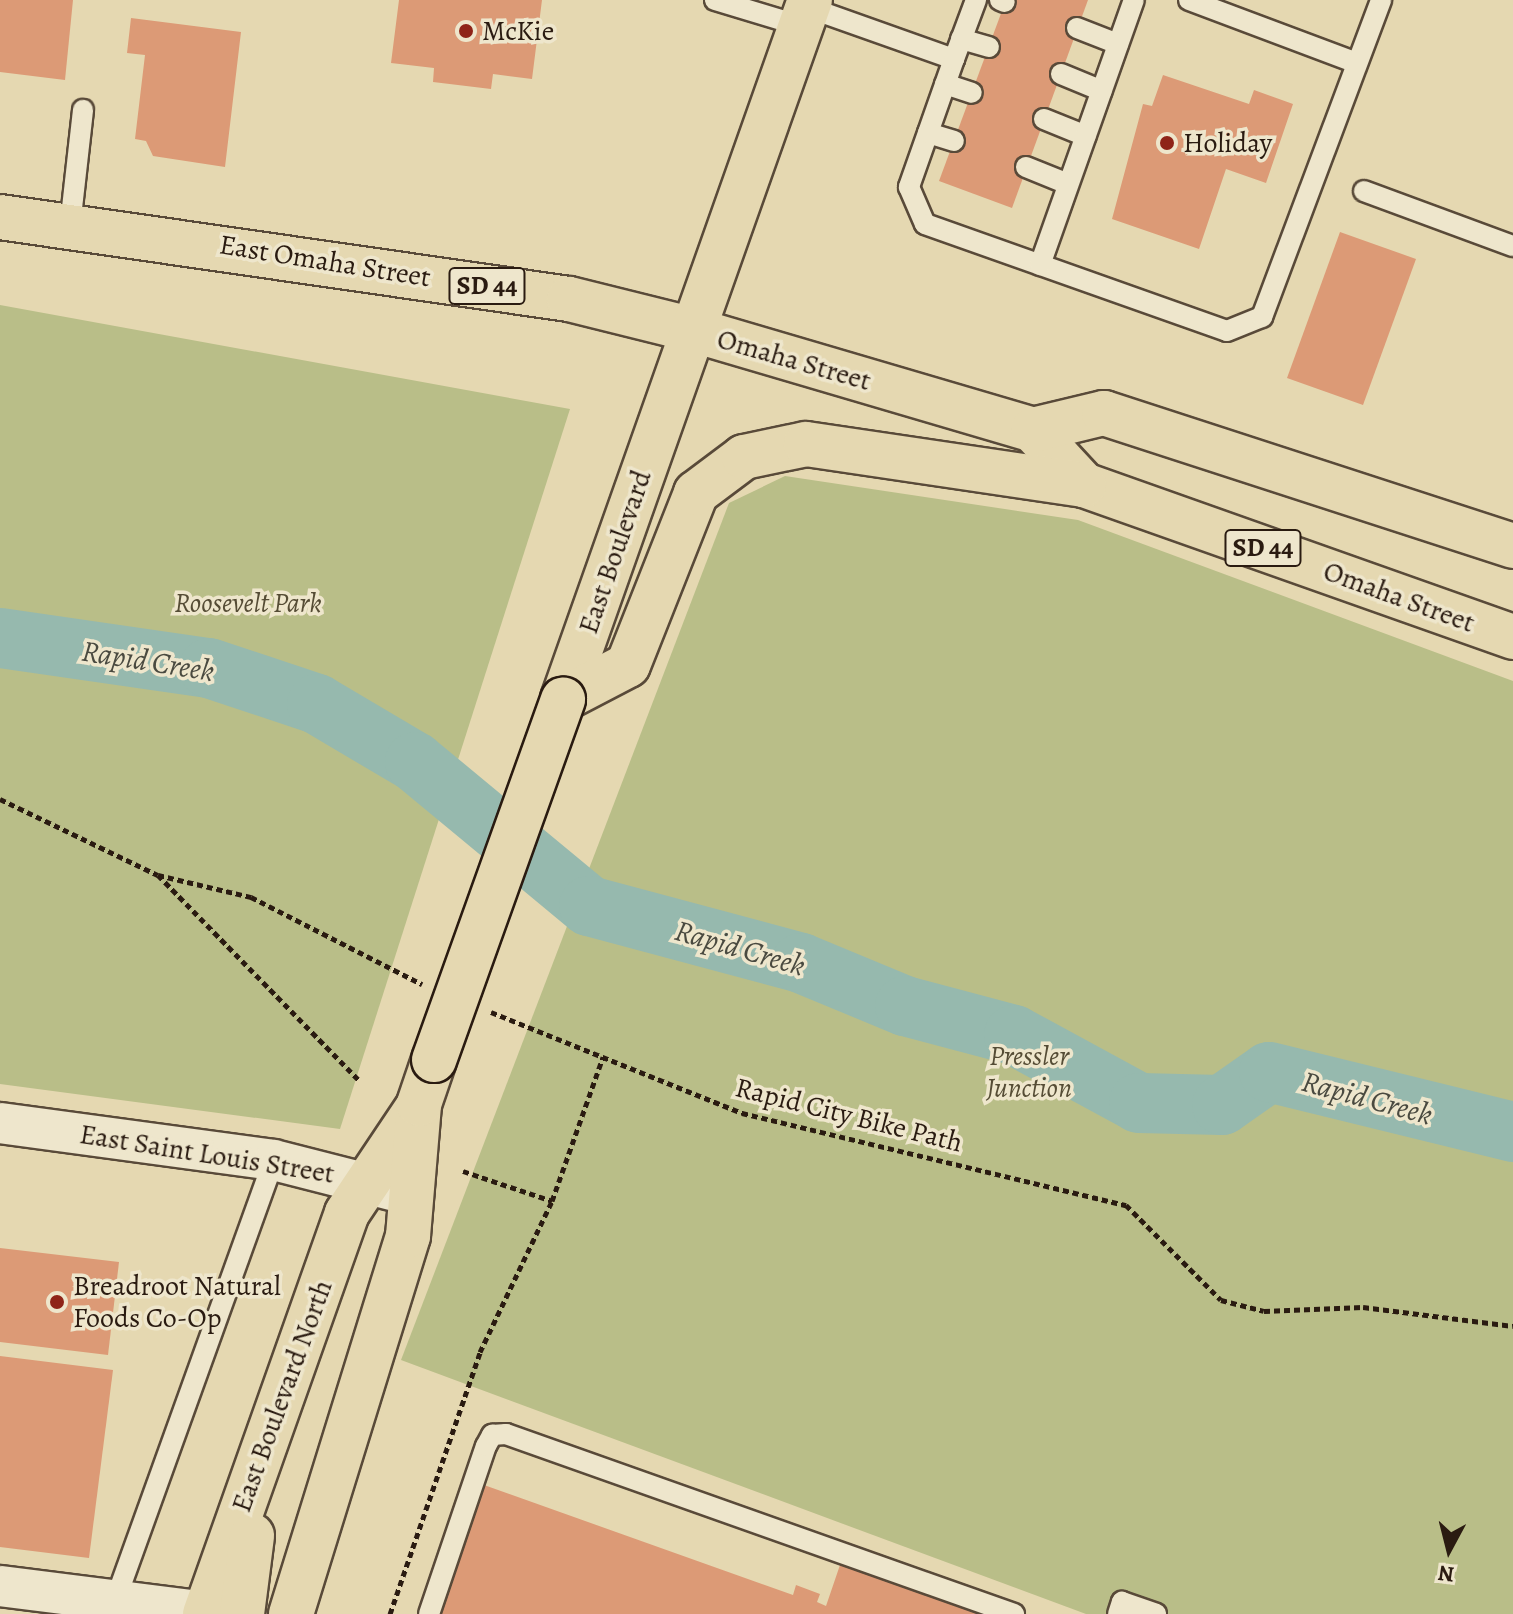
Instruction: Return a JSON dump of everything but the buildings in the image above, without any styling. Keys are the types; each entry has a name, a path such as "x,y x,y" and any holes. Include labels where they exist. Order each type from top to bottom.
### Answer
{"main road":[{"name":"East Boulevard","path":"411,1195 419,1104 806,11"},
{"name":"East Omaha Street","path":"0,217 569,299 694,330"},
{"name":"Omaha Street","path":"694,330 1033,430 1104,413 1512,544"},
{"name":"Omaha Street","path":"1033,430 1084,485 1513,637"},
{"path":"563,699 628,665 696,493 744,457 806,444 1084,485"},
{"name":"East Boulevard","path":"368,1183 419,1104"},
{"path":"327,1501 338,1379 376,1253 380,1218 368,1183"},
{"name":"East Boulevard North","path":"217,1613 264,1446 347,1213 368,1183"},
{"path":"291,1614 408,1236 411,1195"}],"street":[{"name":"East Saint Louis Street","path":"0,1123 274,1160 411,1195"},
{"path":"0,1586 112,1607 217,1613"}],"lane":[{"path":"715,0 806,11 954,59"},
{"path":"976,0 909,187 925,224 1227,331 1262,317 1381,0"},
{"path":"1040,265 1134,0"},
{"path":"1189,0 1357,63"},
{"path":"1077,28 1118,44"},
{"path":"961,39 989,47"},
{"path":"1061,74 1102,91"},
{"path":"945,84 972,93"},
{"path":"70,226 83,110"},
{"path":"1044,119 1086,136"},
{"path":"928,133 954,141"},
{"path":"1026,167 1068,184"},
{"path":"1364,191 1513,246"},
{"path":"112,1607 274,1160"},
{"path":"429,1614 486,1446 492,1435 506,1434 1014,1614"},
{"path":"1118,1614 1122,1602 1156,1614"}],"path":[{"path":"0,799 158,875 251,897 363,960 433,989"},
{"path":"158,875 359,1080"},
{"name":"Rapid City Bike Path","path":"476,1006 742,1113 1126,1205 1221,1300 1264,1311 1363,1307 1513,1326"},
{"path":"390,1614 480,1352 552,1201 603,1057"},
{"path":"463,1171 552,1201"}],"green space":[{"name":"Roosevelt Park","path":"0,305 570,409 340,1129 0,1084"},
{"name":"Pressler Junction","path":"785,476 1078,520 1513,681 1513,1614 1086,1614 401,1360 729,503"}],"waterway":[{"name":"Rapid Creek","path":"0,638 209,668 317,704 415,762 589,906 801,963 905,1006 1014,1035 1139,1103 1222,1105 1269,1072 1513,1132"}],"place":[{"name":"McKie","path":"466,31"},
{"name":"Holiday","path":"1167,143"},
{"name":"Breadroot Natural Foods Co-Op","path":"57,1302"}]}
